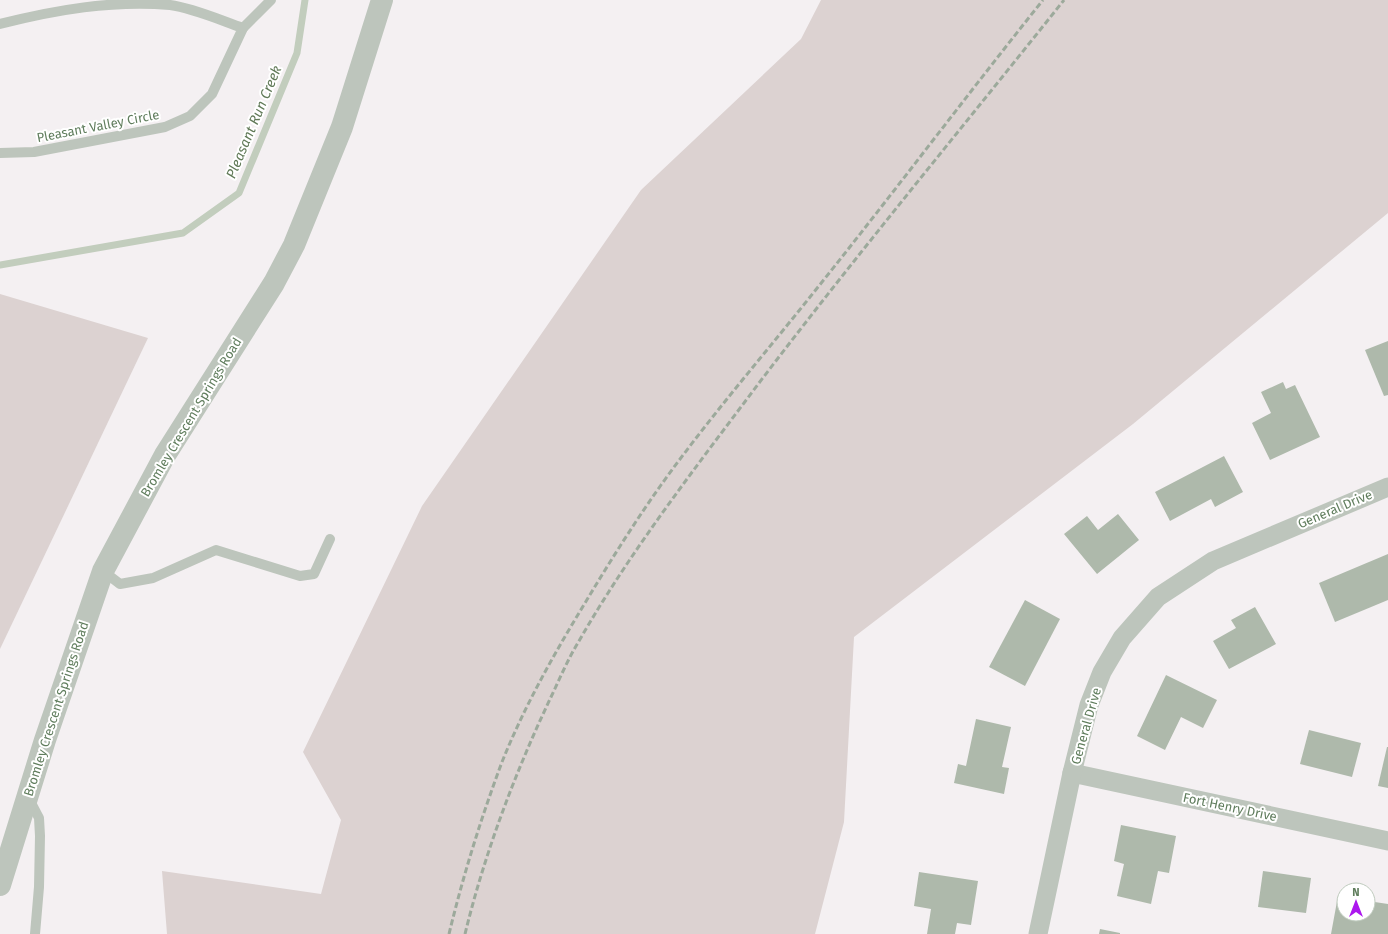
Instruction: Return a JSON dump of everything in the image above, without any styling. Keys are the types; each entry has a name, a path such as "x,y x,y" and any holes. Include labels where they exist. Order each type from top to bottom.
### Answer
{"street":[{"name":"Bromley Crescent Springs Road","path":"0,885 45,740 103,571 165,455 274,283 294,245 342,127 382,0"},
{"name":"General Drive","path":"1038,934 1072,773 1089,705 1102,672 1122,638 1158,597 1213,560 1388,487"},
{"name":"Fort Henry Drive","path":"1072,773 1388,841"}],"lane":[{"name":"Pleasant Valley Circle","path":"0,153 34,152 165,127 190,116 212,94 243,28 270,0"},
{"path":"0,24 39,14 95,4 136,3 171,5 207,15 243,28"},
{"path":"103,571 120,584 153,578 216,550 300,576 314,574 330,539"},
{"path":"28,796 34,805 39,818 40,836 39,886 35,934"}],"shaded area":[{"path":"821,0 1388,0 1388,213 1133,424 854,637 844,822 815,934 167,934 162,871 321,894 341,820 303,752 422,506 641,190 801,39"},
{"path":"0,294 148,338 0,649"}],"building":[{"path":"1388,341 1388,395 1384,396 1365,350"},
{"path":"1283,382 1286,389 1295,385 1320,437 1270,460 1252,423 1271,413 1261,392"},
{"path":"1224,456 1243,492 1215,507 1211,499 1170,521 1155,492"},
{"path":"1118,514 1139,540 1097,574 1064,534 1087,516 1098,530"},
{"path":"1388,554 1388,600 1335,622 1319,583"},
{"path":"1025,600 1060,619 1025,686 989,667"},
{"path":"1255,607 1276,644 1229,669 1213,641 1236,628 1231,620"},
{"path":"1166,675 1217,700 1203,728 1181,717 1165,750 1137,736"},
{"path":"976,719 1011,727 1002,767 1009,768 1004,794 954,783 958,764 966,766"},
{"path":"1309,730 1361,743 1352,777 1300,764"},
{"path":"1388,747 1388,788 1378,786"},
{"path":"1121,825 1176,836 1169,873 1158,871 1151,904 1117,896 1124,864 1114,861"},
{"path":"1263,871 1311,878 1306,913 1258,907"},
{"path":"919,872 978,881 971,925 957,923 955,934 927,934 931,909 914,906"},
{"path":"1376,902 1388,904 1388,934 1331,934 1336,907 1336,922 1376,922"},
{"path":"1100,929 1120,933 1120,934 1099,934"}],"waterway":[{"name":"Pleasant Run Creek","path":"0,265 183,233 239,193 297,53 305,0"}],"railway":[{"path":"449,934 466,869 487,804 511,741 551,661 573,622 622,543 661,485 698,436 843,256 1043,0"},
{"path":"465,934 482,873 502,813 525,755 571,655 620,574 665,509 796,334 1064,0"}]}
